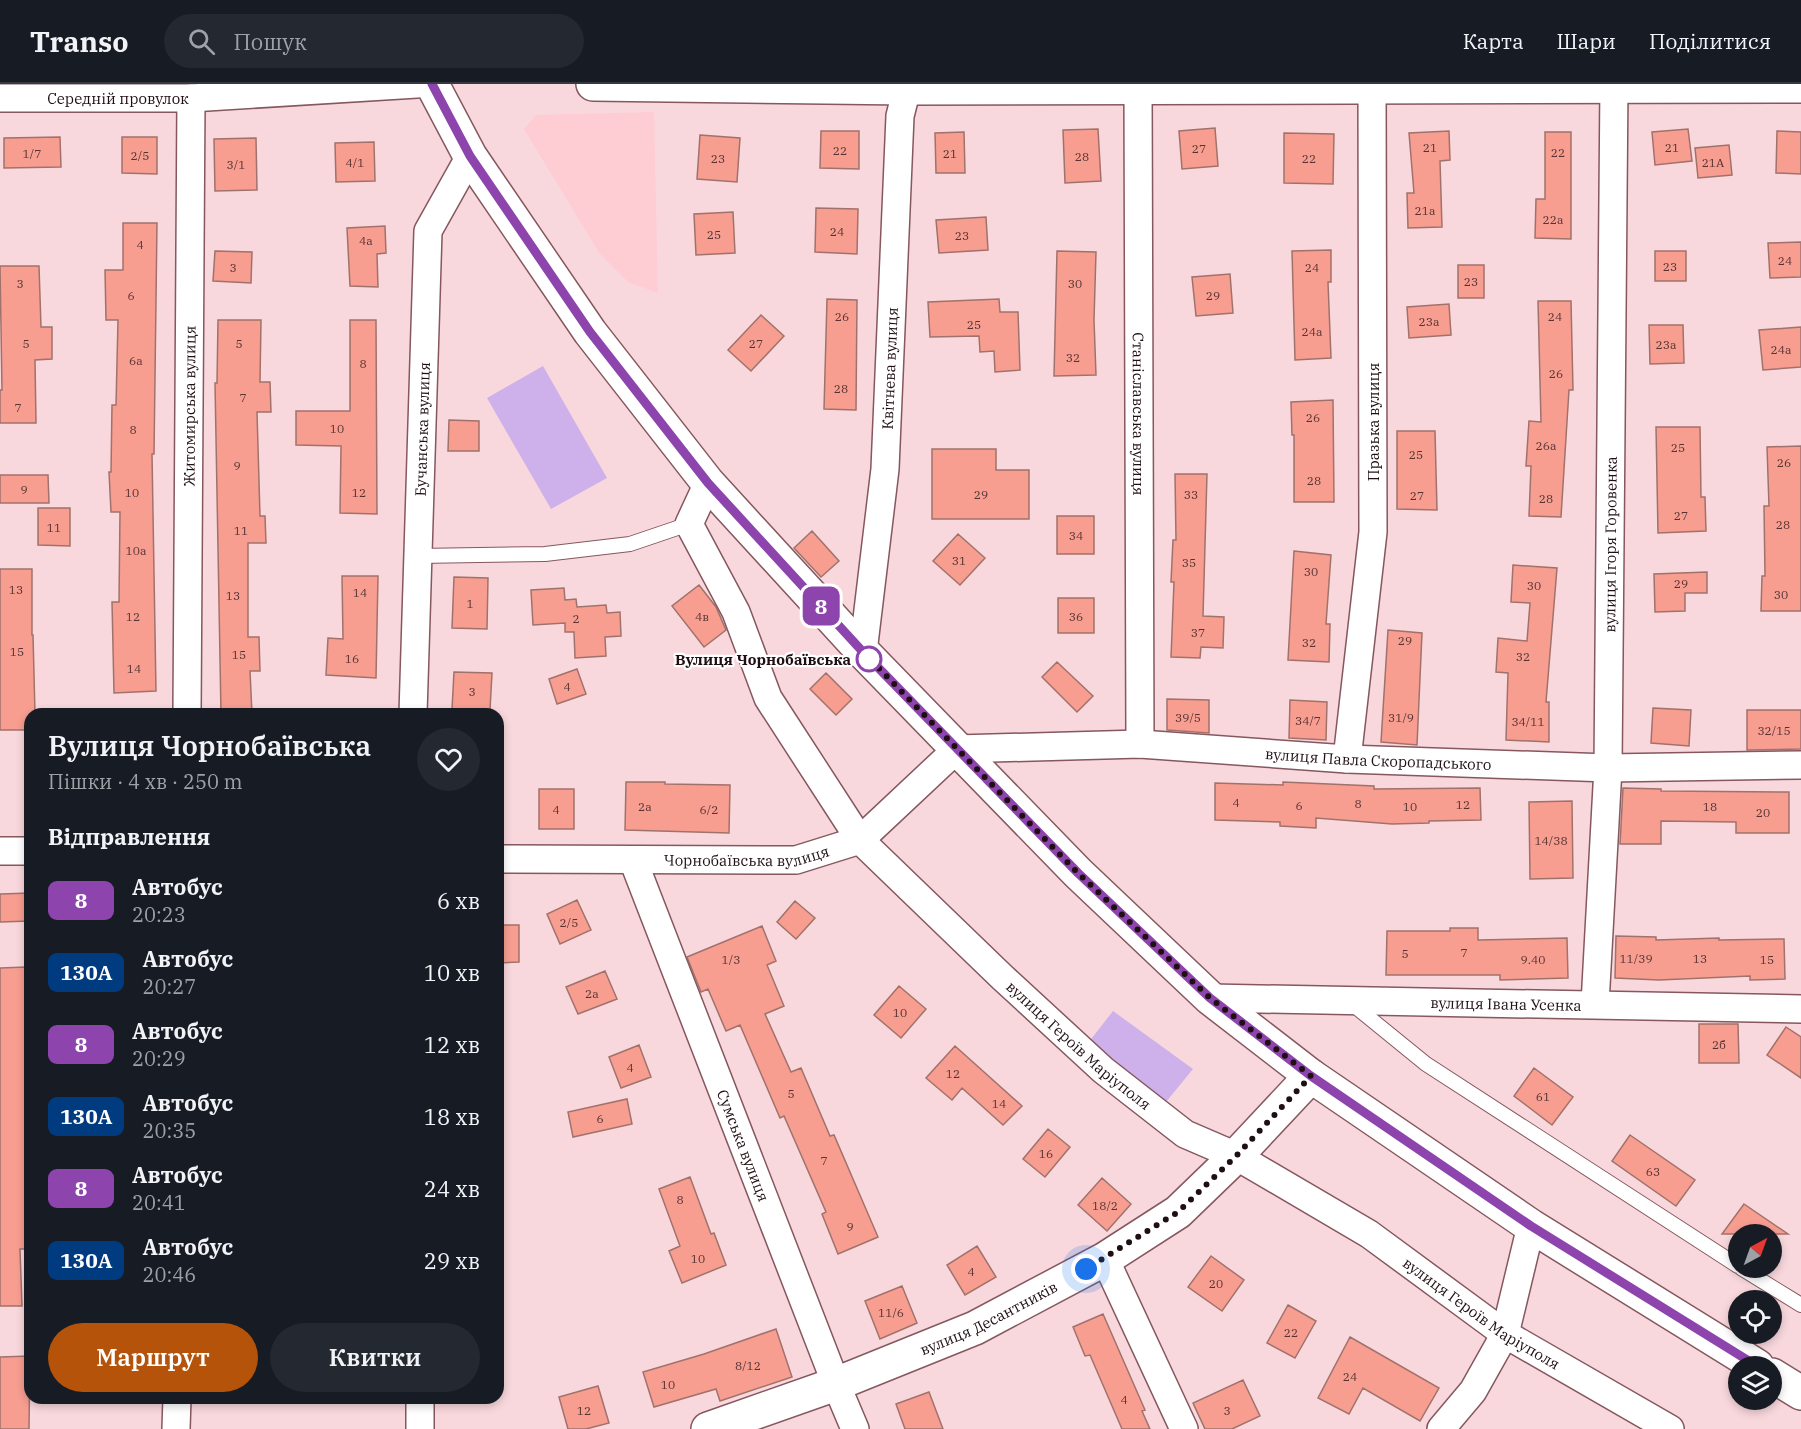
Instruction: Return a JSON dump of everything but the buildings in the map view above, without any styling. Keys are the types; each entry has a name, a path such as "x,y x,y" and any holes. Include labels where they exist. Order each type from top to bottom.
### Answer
{"street":[{"name":"Середній провулок","path":"0,98 191,98 417,84"},
{"path":"432,84 470,156 590,332 708,483 863,652 1078,873 1210,998 1311,1076 1531,1226 1741,1356"},
{"path":"593,84 1801,86"},
{"name":"Станіславська вулиця","path":"1138,85 1140,744"},
{"name":"вулиця Ігоря Горовенка","path":"1595,1004 1608,768 1614,85"},
{"name":"Квітнева вулиця","path":"863,652 885,469 900,116 908,86"},
{"name":"Празька вулиця","path":"1347,759 1373,532 1372,86"},
{"name":"Житомирська вулиця","path":"187,708 191,98"},
{"name":"Бучанська вулиця","path":"413,708 428,231 470,156"},
{"path":"689,524 708,483"},
{"name":"вулиця Героїв Маріуполя","path":"689,524 736,612 768,698 860,840 1103,1070 1185,1134 1236,1156 1369,1234 1505,1334 1670,1429"},
{"name":"вулиця Павла Скоропадського","path":"957,749 1140,744 1347,759 1608,768 1801,765"},
{"name":"Чорнобаївська вулиця","path":"504,859 796,860 860,840 957,749"},
{"path":"0,851 24,851"},
{"name":"Сумська вулиця","path":"633,860 855,1429"},
{"name":"вулиця Івана Усенка","path":"1210,998 1801,1009"},
{"name":"вулиця Десантників","path":"708,1429 836,1384 975,1328 1105,1259 1178,1212 1236,1156 1311,1076"},
{"path":"1441,1429 1473,1391 1505,1334 1531,1226"},
{"path":"1105,1259 1184,1429"},
{"path":"1782,1381 1801,1393"},
{"path":"176,1429 177,1404"},
{"path":"420,1404 420,1429"}],"lane":[{"path":"418,556 545,554 630,544 689,524"},
{"path":"1347,1000 1426,1064 1728,1259"},
{"path":"1758,1278 1801,1305"}],"shaded area":[{"path":"654,112 658,293 628,282 600,254 524,129 536,115"},
{"path":"543,366 607,478 551,509 487,398"},
{"path":"1113,1011 1193,1069 1166,1102 1088,1043"}],"bus line":[{"name":"8","path":"432,84 470,156 590,332 708,483 863,652 1078,873 1210,998 1311,1076 1531,1226 1741,1356"}],"place":[{"name":"Вулиця Чорнобаївська","path":"869,659"}],"route":[{"path":"869,659 863,652 1078,873 1210,998 1311,1076 1236,1156 1178,1212 1086,1269"}]}
